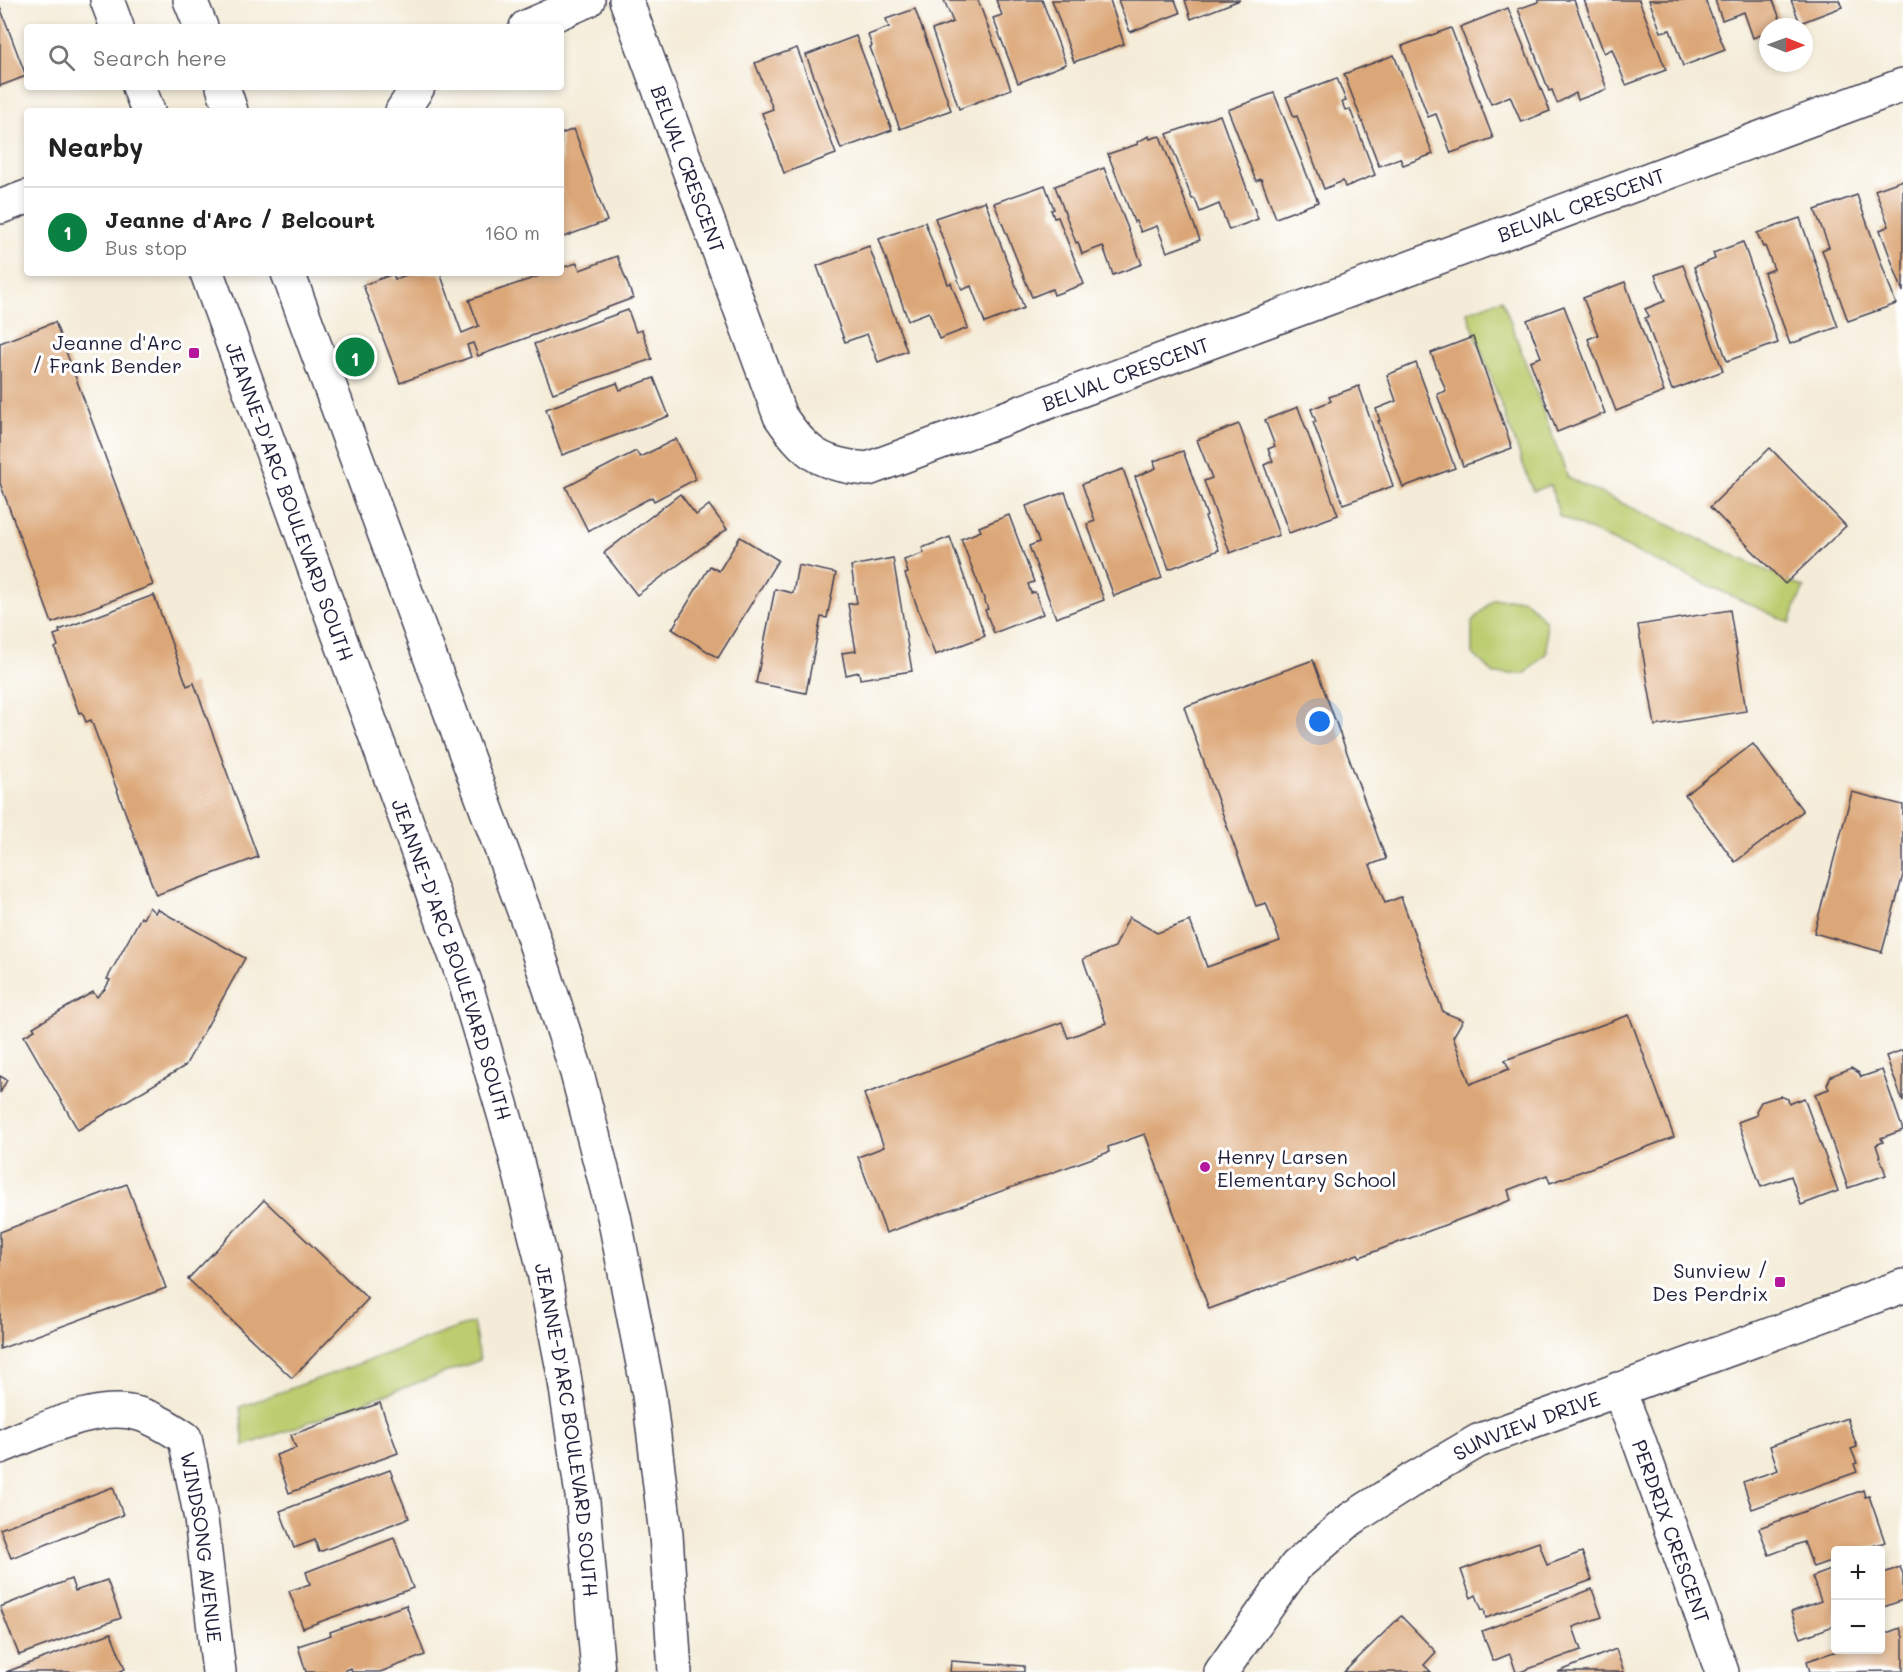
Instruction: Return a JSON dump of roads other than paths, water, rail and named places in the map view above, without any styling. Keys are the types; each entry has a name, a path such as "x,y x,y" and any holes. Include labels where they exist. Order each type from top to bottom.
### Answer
{"street":[{"path":"107,0 116,24"},
{"path":"190,0 200,24"},
{"path":"533,24 588,0"},
{"name":"BELVAL CRESCENT","path":"626,0 780,416 796,440 817,457 841,467 868,469 1903,85"},
{"path":"140,90 147,108"},
{"path":"224,90 230,108"},
{"path":"404,108 416,90"},
{"path":"0,207 24,198"},
{"name":"JEANNE-D'ARC BOULEVARD SOUTH","path":"208,276 465,982 511,1138 542,1262 564,1375 583,1502 598,1672"},
{"path":"289,276 530,927 577,1073 614,1216 649,1395 666,1535 675,1672"},
{"name":"SUNVIEW DRIVE","path":"1221,1672 1296,1566 1351,1519 1478,1441 1903,1286"},
{"name":"PERDRIX CRESCENT","path":"1618,1389 1638,1435 1722,1672"},
{"name":"WINDSONG AVENUE","path":"0,1448 87,1414 112,1411 138,1413 163,1423 185,1438 201,1519 219,1672"}],"place":[{"name":"Jeanne d'Arc / Frank Bender","path":"194,353"},
{"name":"Jeanne d'Arc / Belcourt","path":"355,357"},
{"name":"Henry Larsen Elementary School","path":"1205,1167"},
{"name":"Sunview / Des Perdrix","path":"1780,1282"}]}
